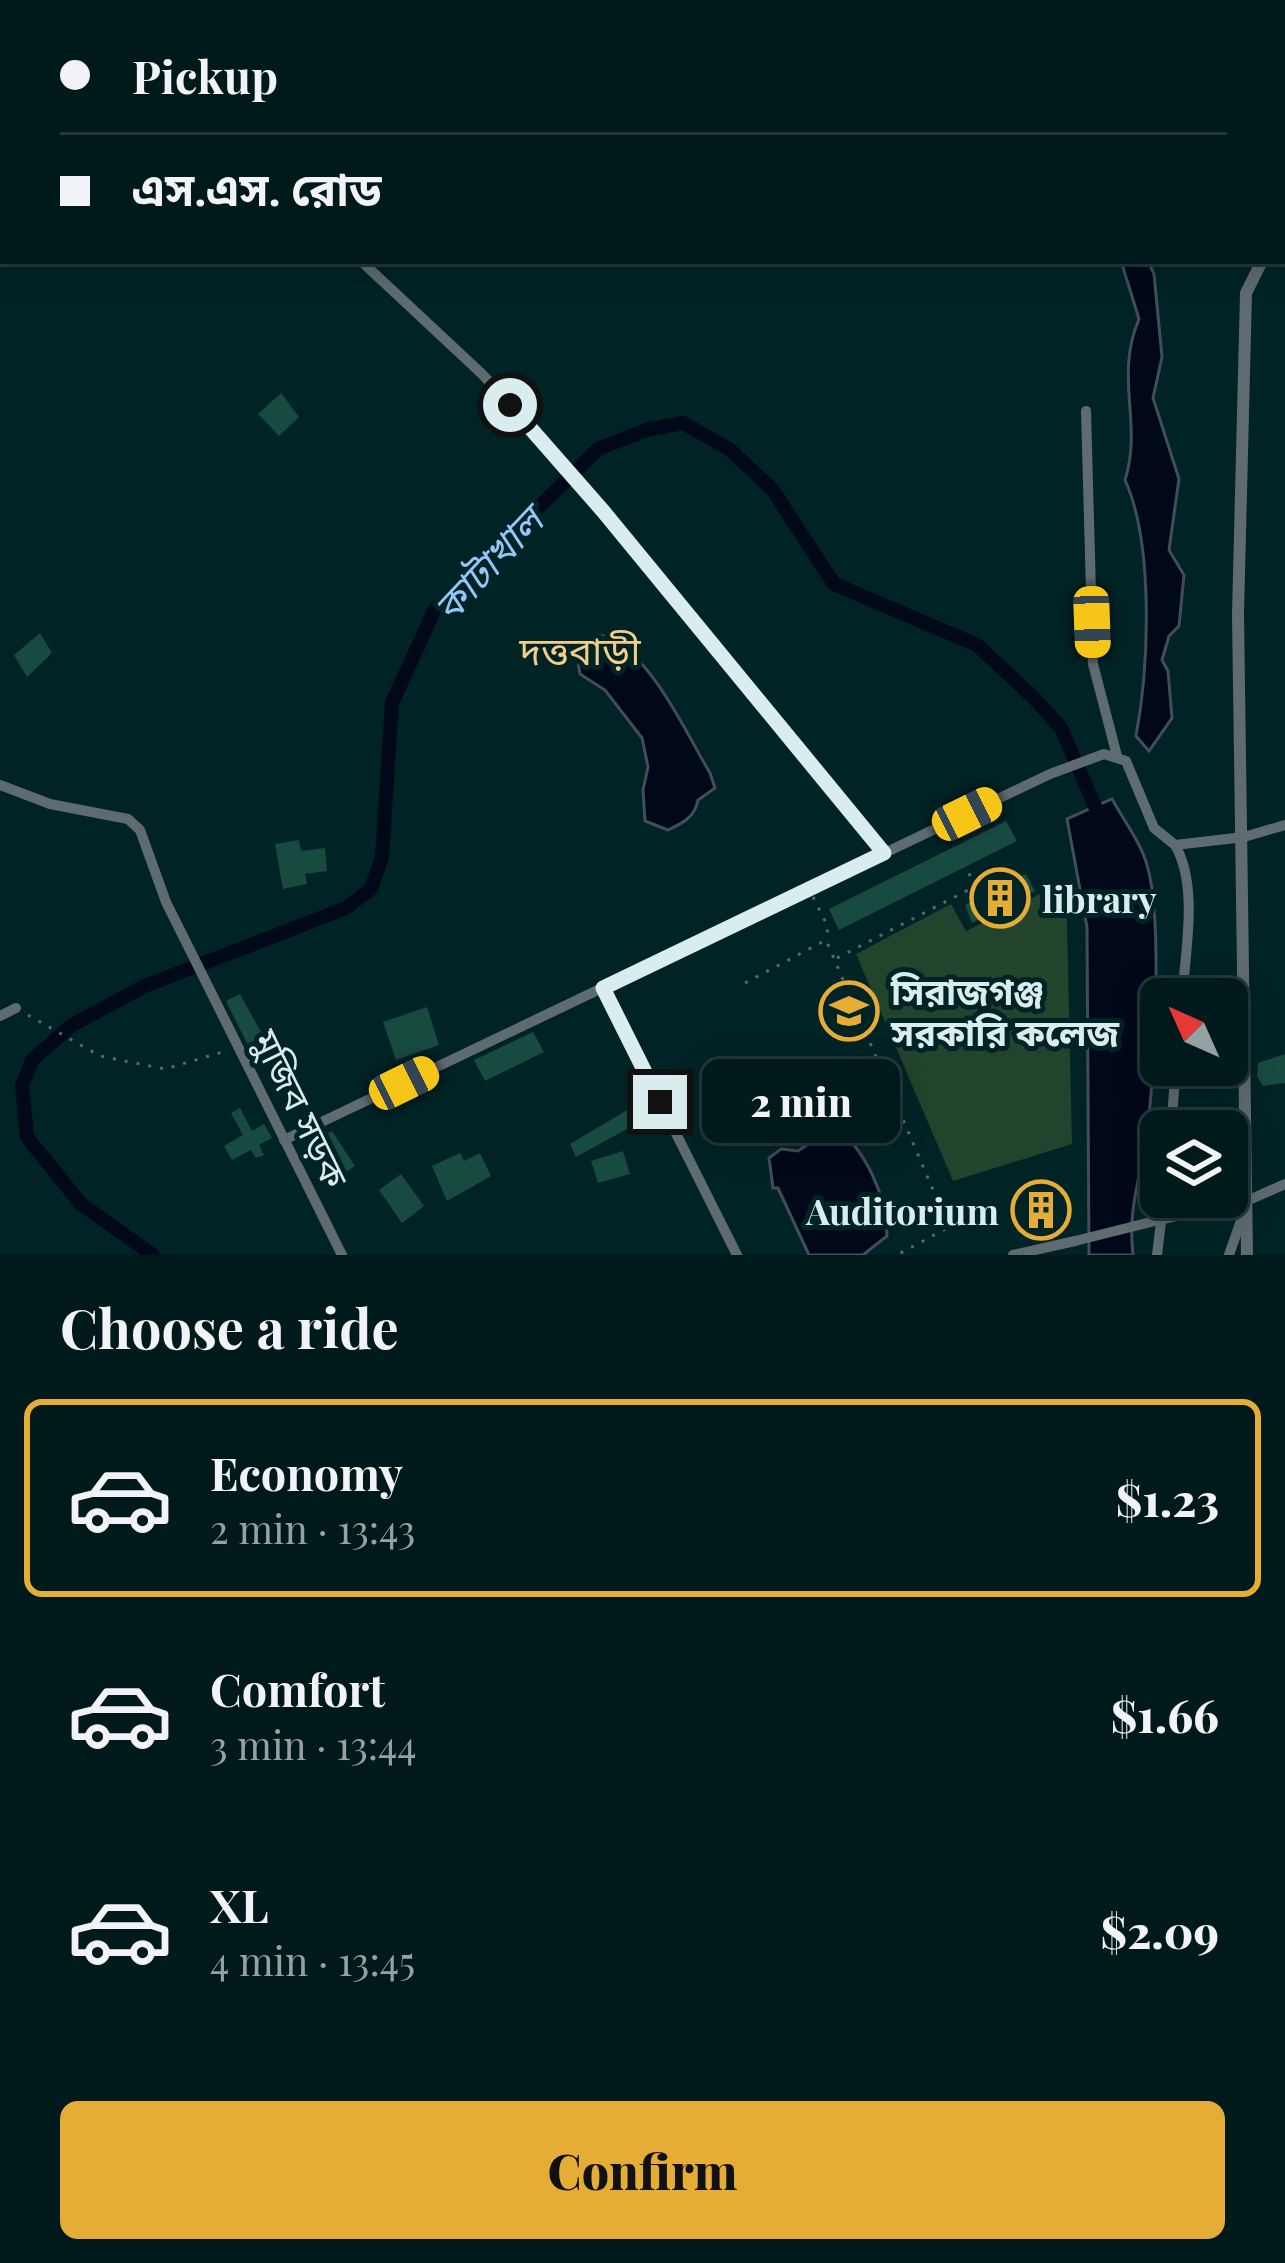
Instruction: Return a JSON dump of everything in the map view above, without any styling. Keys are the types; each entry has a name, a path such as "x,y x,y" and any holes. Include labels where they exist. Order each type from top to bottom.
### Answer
{"street":[{"path":"364,264 482,374 539,436 884,853"},
{"path":"1246,1255 1249,1200 1238,614 1246,293 1260,264"},
{"path":"1086,411 1093,664 1111,755 1131,767 1154,828 1183,858 1187,926 1183,978"},
{"path":"284,1140 1049,774 1111,755"},
{"name":"মুজিব সড়ক","path":"0,784 50,804 134,824 166,902 342,1255"},
{"path":"1175,845 1244,837 1285,825"},
{"path":"603,988 737,1255"},
{"path":"0,1016 16,1008"},
{"path":"1013,1255 1068,1246 1249,1200 1285,1184"},
{"path":"1229,1255 1249,1200"},
{"path":"1157,1255 1161,1218"}],"path":[{"path":"836,958 976,886 965,867"},
{"path":"809,889 828,927 826,940 949,1227 898,1255"},
{"path":"746,983 826,940"},
{"path":"16,1008 100,1056 165,1069 238,1047"}],"green space":[{"path":"1066,881 1072,1144 953,1181 856,954 951,904 966,931"}],"water":[{"path":"1122,264 1149,264 1154,274 1162,357 1153,398 1179,479 1169,550 1184,575 1179,626 1169,636 1162,660 1168,671 1172,718 1149,751 1136,736 1144,676 1145,571 1125,480 1131,439 1129,361 1139,319"},
{"path":"599,635 616,642 649,672 710,773 715,788 698,800 688,819 668,830 645,821 643,790 648,767 642,738 605,690 580,674 578,662"},
{"path":"1112,799 1141,848 1152,890 1156,978 1140,978 1140,1086 1151,1086 1150,1110 1140,1110 1133,1255 1089,1255 1087,927 1067,819"},
{"path":"835,1126 865,1161 883,1205 887,1236 863,1255 809,1255 778,1188 773,1188 769,1158 781,1149 798,1151"}],"building":[{"path":"281,393 299,417 279,436 258,414"},
{"path":"40,633 52,653 27,677 14,655"},
{"path":"1006,821 1017,841 839,930 829,909"},
{"path":"299,840 301,851 325,848 327,871 305,874 307,884 283,889 275,844"},
{"name":"library","path":"1026,874 1035,891 972,923 965,905"},
{"path":"240,994 268,1045 252,1053 226,1001"},
{"path":"427,1007 439,1045 396,1060 383,1022"},
{"path":"533,1032 544,1052 485,1081 474,1060"},
{"path":"1285,1054 1285,1083 1263,1086 1257,1076 1258,1063"},
{"path":"639,1103 647,1118 576,1157 570,1144"},
{"path":"240,1108 252,1131 264,1124 272,1138 259,1145 264,1155 256,1158 251,1150 232,1160 224,1146 243,1135 231,1113"},
{"path":"332,1131 355,1166 337,1178 314,1143"},
{"path":"623,1151 630,1174 598,1183 591,1161"},
{"path":"460,1153 464,1161 480,1153 491,1176 447,1201 432,1166"},
{"path":"401,1174 424,1206 402,1223 379,1190"},
{"name":"Auditorium","path":"1062,1187 1070,1220 1019,1233 1011,1200"}],"waterway":[{"name":"কাটাখাল","path":"153,1255 81,1204 27,1137 22,1086 32,1060 72,1025 145,986 346,908 371,889 382,857 392,703 435,609 598,449 646,430 683,423 729,449 772,489 834,584 977,645 1034,698 1061,728 1100,818"}],"place":[{"name":"library","path":"1000,898"},
{"name":"সিরাজগঞ্জ সরকারি কলেজ","path":"849,1011"},
{"name":"Auditorium","path":"1041,1210"}],"district":[{"name":"দত্তবাড়ী","path":"580,649"}],"route":[{"path":"510,405 884,853 603,988 660,1102"}]}
